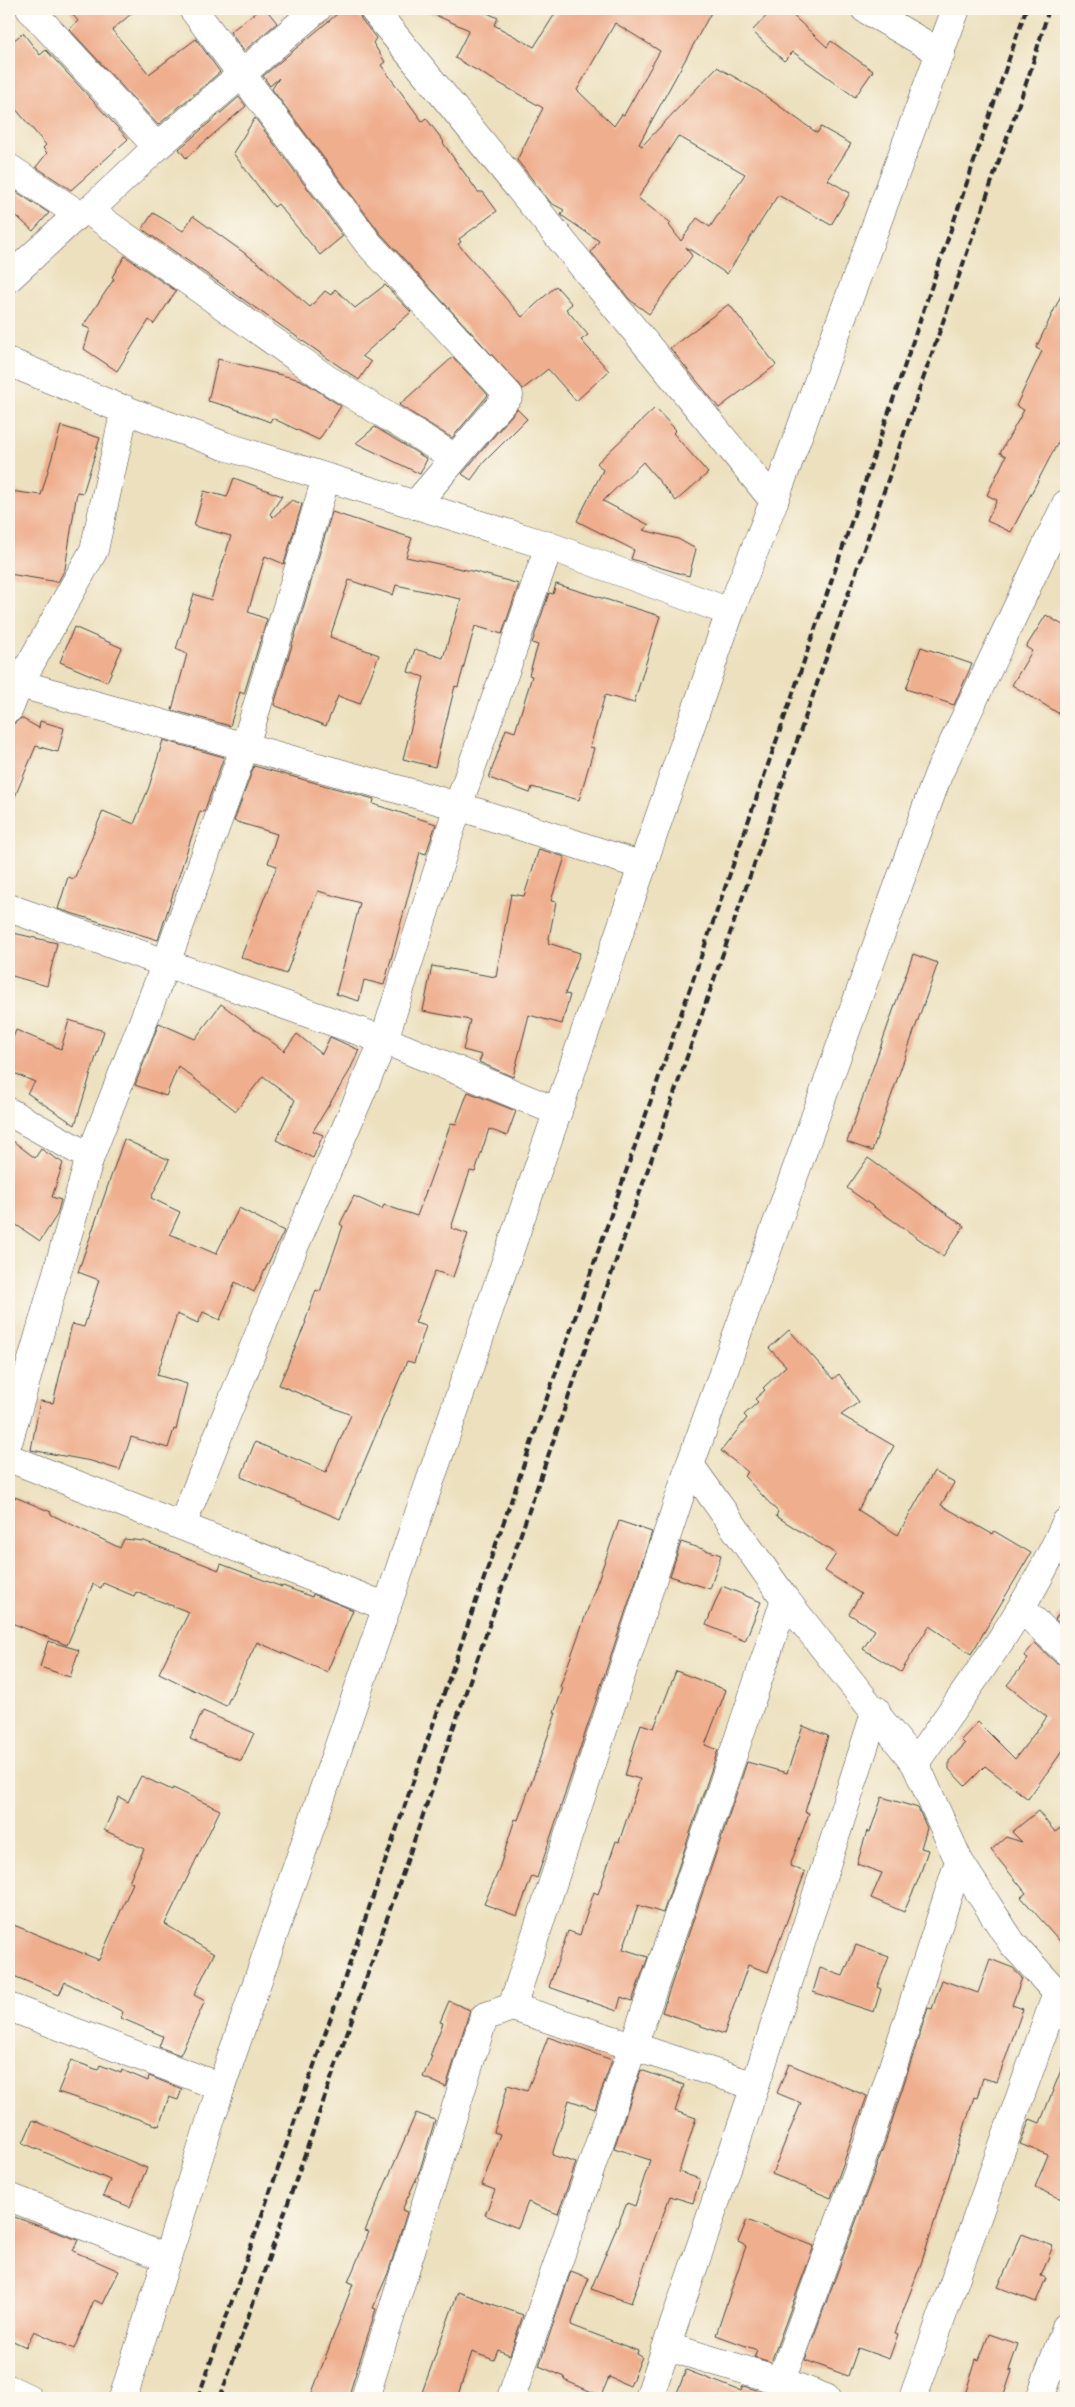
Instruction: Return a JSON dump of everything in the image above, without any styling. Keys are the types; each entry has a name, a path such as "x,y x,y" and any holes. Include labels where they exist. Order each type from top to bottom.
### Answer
{"street":[{"path":"30,9 157,147"},
{"path":"193,9 368,243 509,395 415,505"},
{"path":"9,278 317,9"},
{"path":"373,9 774,501"},
{"path":"865,9 941,54"},
{"path":"123,2398 221,2087 730,612 774,501 941,54 956,9"},
{"path":"9,168 84,213 327,379 456,458"},
{"path":"9,362 224,446 549,546 730,612"},
{"path":"9,709 14,683 94,550 126,409"},
{"path":"326,478 245,746 166,963 90,1157 10,1457 387,1607"},
{"path":"512,2007 690,1465 938,775 1066,504"},
{"path":"182,1525 295,1244 384,1040 458,806 549,546"},
{"path":"14,683 458,806 643,866"},
{"path":"9,908 384,1040 558,1112"},
{"path":"9,1112 90,1157"},
{"path":"690,1465 785,1599 876,1710 915,1763 960,1861 1012,1943 1061,2001 913,2398"},
{"path":"915,1763 1022,1610 1051,1557 1066,1522"},
{"path":"511,2398 632,2045 713,1820 785,1599"},
{"path":"1022,1610 1066,1652"},
{"path":"650,2398 755,2086 876,1710"},
{"path":"781,2380 871,2135 960,1861"},
{"path":"9,2006 221,2087"},
{"path":"365,2398 484,2018 512,2007 755,2086"},
{"path":"9,2197 167,2258"},
{"path":"1040,2398 1066,2327"},
{"path":"668,2347 781,2380 826,2398"},
{"path":"9,2389 28,2398"}],"building":[{"path":"68,9 137,9 112,30 149,74 196,39 220,72 158,125 69,29 78,21"},
{"path":"260,9 266,9 277,23 244,51 230,32"},
{"path":"343,9 358,9 361,19 376,38 373,43 385,62 381,65 422,121 426,118 478,192 483,192 497,211 459,239 461,242 458,244 522,317 556,286 572,304 566,309 588,335 581,340 609,371 576,401 548,369 523,389 380,233 272,89 279,78 270,86 263,76"},
{"path":"422,9 479,9 498,18 494,25 534,47 558,9 713,9 639,144 642,146 717,67 757,90 817,133 821,127 851,144 828,180 850,193 831,225 778,195 727,274 686,247 692,256 649,314 630,300 591,252 599,241 561,215 564,210 551,203 517,160 543,108 455,58 469,30","holes":["615,23 660,51 624,115 622,114 614,126 577,90","678,136 745,174 710,227 697,218 681,241 669,225 671,223 638,198"]},
{"path":"773,9 786,9 827,47 831,41 873,71 855,97 793,52 784,61 752,31"},
{"path":"23,33 40,55 46,50 128,139 71,190 36,167 47,153 43,148 46,145 9,101 9,44"},
{"path":"239,97 246,106 186,158 179,149"},
{"path":"255,118 343,236 320,255 278,204 274,207 233,153"},
{"path":"15,191 49,213 33,231 9,209 9,197"},
{"path":"153,213 183,231 193,216 257,262 310,307 325,291 331,295 335,289 355,308 385,285 411,312 362,356 371,362 359,380 142,229"},
{"path":"125,256 176,291 154,324 149,320 117,371 84,349 90,329 83,326 114,279 112,277"},
{"path":"1066,285 1066,427 1011,532 987,521 997,500 987,495 1006,456 1000,453 1024,410 1016,406 1042,351 1036,348"},
{"path":"729,304 776,365 719,408 670,348"},
{"path":"453,357 488,395 452,438 399,405"},
{"path":"218,359 301,380 341,406 319,440 272,418 270,422 208,401"},
{"path":"655,408 676,430 673,433 708,473 676,501 643,462 603,501 649,525 643,530 678,539 696,549 689,576 631,559 634,550 577,521 603,470 597,463"},
{"path":"517,409 527,419 484,462 471,480 462,474"},
{"path":"61,426 100,438 83,493 77,492 65,569 58,582 9,574 9,491 41,495"},
{"path":"375,427 427,459 420,474 356,443"},
{"path":"234,478 282,496 270,514 273,517 292,500 302,504 284,564 265,556 248,612 267,619 244,694 240,692 230,726 172,710 187,654 176,649 194,594 211,600 231,536 194,526 204,491 227,497"},
{"path":"332,512 412,538 406,557 476,572 519,584 502,634 475,626 458,687 455,686 435,767 403,759 424,677 408,672 415,649 443,658 461,599 396,585 393,595 349,580 330,637 379,655 360,704 338,696 326,726 274,705"},
{"path":"556,584 660,616 634,703 605,695 590,747 594,748 579,800 532,787 530,793 489,778 506,729 515,732 532,676 529,675 538,645 532,643 549,593 553,594"},
{"path":"1046,615 1066,627 1066,718 1012,685 1032,651 1026,647"},
{"path":"74,627 122,648 107,682 60,662"},
{"path":"921,647 972,664 954,705 906,689"},
{"path":"21,718 39,728 40,721 64,728 58,752 36,746 9,811 9,731 13,724"},
{"path":"163,740 224,757 204,812 200,811 158,940 58,909 68,877 74,879 103,811 134,824 149,787"},
{"path":"254,766 374,799 373,804 436,824 426,854 420,852 384,985 364,980 359,1001 336,994 360,903 318,891 286,974 241,957 277,866 268,863 277,834 234,821"},
{"path":"539,849 565,857 551,901 556,902 548,943 580,953 565,994 570,995 562,1024 529,1015 513,1077 479,1062 482,1055 463,1050 470,1020 423,1011 432,966 496,977 511,894 524,896"},
{"path":"9,932 57,943 47,986 9,975"},
{"path":"913,954 938,963 872,1151 847,1142"},
{"path":"221,1004 284,1051 297,1034 322,1054 330,1037 359,1050 349,1072 313,1131 323,1135 313,1158 276,1140 295,1100 263,1076 236,1111 178,1066 166,1096 135,1085 159,1023 195,1039"},
{"path":"69,1020 104,1031 75,1125 27,1093 35,1082 9,1071 9,1048 16,1030 61,1049"},
{"path":"468,1092 516,1111 507,1136 489,1129 475,1172 470,1171 451,1228 468,1234 453,1277 435,1271 415,1323 426,1326 414,1363 407,1361 340,1519 241,1477 255,1442 326,1472 351,1415 279,1385 306,1322 316,1290 320,1292 343,1226 340,1224 354,1196 382,1209 384,1205 417,1216 451,1123 456,1124"},
{"path":"9,1138 35,1158 41,1149 63,1163 52,1197 61,1200 57,1215 40,1241 9,1220"},
{"path":"124,1139 169,1160 151,1198 180,1212 170,1234 216,1254 239,1208 284,1231 254,1292 235,1282 220,1320 203,1312 198,1323 177,1314 157,1375 187,1384 176,1430 174,1429 168,1448 131,1437 120,1470 91,1461 31,1450 40,1401 53,1403 72,1324 84,1327 99,1280 78,1272"},
{"path":"868,1158 964,1226 943,1256 847,1188"},
{"path":"789,1330 833,1379 839,1374 859,1402 841,1415 894,1446 858,1510 898,1535 934,1471 954,1483 941,1505 992,1534 994,1531 1031,1553 971,1654 929,1626 901,1672 863,1649 875,1630 849,1614 861,1594 825,1571 836,1554 776,1516 778,1512 744,1476 748,1472 721,1451 747,1418 744,1415 758,1402 755,1399 765,1390 763,1388 786,1366 769,1348"},
{"path":"15,1497 51,1512 50,1514 120,1548 124,1539 144,1541 219,1570 221,1564 312,1597 313,1594 353,1610 327,1672 257,1642 226,1706 159,1673 189,1612 136,1592 134,1596 103,1583 101,1588 93,1584 67,1645 9,1622 9,1510"},
{"path":"619,1521 652,1532 537,1878 532,1876 517,1916 484,1904 498,1872 515,1819 518,1820 556,1713 554,1713 563,1688 560,1687"},
{"path":"681,1542 721,1555 710,1589 670,1576"},
{"path":"722,1586 761,1602 745,1641 706,1625"},
{"path":"1066,1604 1066,1630 1055,1619"},
{"path":"48,1641 79,1650 70,1677 40,1667"},
{"path":"1035,1643 1055,1662 1066,1666 1066,1746 1028,1799 985,1766 965,1786 949,1769 949,1761 965,1744 961,1740 978,1722 1015,1759 1047,1717 1007,1685 1028,1659 1024,1656"},
{"path":"676,1671 726,1690 705,1745 718,1750 663,1913 638,1905 623,1949 648,1957 632,2001 621,1997 617,2011 549,1987 568,1931 580,1935 594,1892 598,1894 616,1841 619,1842 640,1779 625,1775 641,1724 654,1728"},
{"path":"203,1711 254,1733 241,1761 190,1739"},
{"path":"803,1726 828,1736 805,1812 809,1813 790,1866 805,1872 768,1972 748,1965 724,2034 662,2012 747,1762 787,1773"},
{"path":"141,1776 172,1790 173,1788 220,1810 165,1924 214,1954 194,1995 205,2001 180,2055 159,2047 163,2036 121,2018 123,2012 65,1982 59,1995 9,1974 9,1923 99,1960 133,1883 129,1881 144,1849 104,1830 119,1797 128,1802"},
{"path":"882,1797 918,1808 927,1828 921,1848 928,1850 919,1878 904,1912 871,1898 882,1873 857,1864 867,1831 870,1832"},
{"path":"1038,1811 1055,1832 1066,1824 1066,1948 1021,1897 1026,1893 991,1850 1006,1837 1022,1842 1012,1832"},
{"path":"856,1945 889,1957 877,1987 881,1989 874,2012 813,1992 820,1968 843,1976"},
{"path":"990,1959 1013,1968 1022,1978 1012,2005 1023,2009 997,2082 983,2078 977,2098 974,2097 922,2261 895,2333 898,2334 889,2359 858,2348 848,2376 805,2360 886,2140 928,2008 932,2009 942,1980 978,1993"},
{"path":"449,2001 470,2010 446,2087 423,2077 443,2023 440,2022"},
{"path":"548,2037 612,2060 595,2109 569,2100 552,2155 576,2163 558,2214 528,2202 518,2228 485,2215 495,2190 482,2185 500,2134 494,2132 508,2085 527,2091"},
{"path":"71,2060 98,2070 100,2065 121,2073 122,2070 148,2081 149,2076 182,2089 178,2100 169,2097 159,2126 58,2092"},
{"path":"1065,2060 1066,2201 1035,2187 1048,2155 1020,2144 1030,2119 1040,2123"},
{"path":"789,2064 867,2096 831,2198 772,2174 801,2103 777,2093"},
{"path":"641,2070 684,2085 675,2111 696,2118 679,2172 700,2179 693,2203 670,2196 631,2303 591,2289 627,2203 635,2206 650,2160 614,2148"},
{"path":"416,2113 435,2120 419,2173 402,2210 407,2212 388,2273 373,2308 376,2309 348,2398 310,2398 353,2284 348,2282 369,2232 365,2231"},
{"path":"33,2120 147,2168 130,2207 103,2196 110,2180 23,2143"},
{"path":"9,2215 78,2240 73,2251 119,2271 103,2304 94,2300 74,2349 34,2331 26,2347 9,2339"},
{"path":"747,2220 814,2246 771,2362 754,2357 757,2350 716,2335 746,2246 738,2242"},
{"path":"1022,2234 1053,2246 1041,2276 1046,2278 1036,2302 998,2287"},
{"path":"571,2271 589,2278 571,2325 638,2351 637,2354 642,2357 630,2386 609,2377 601,2396 564,2380 565,2377 539,2366"},
{"path":"458,2292 523,2315 510,2355 498,2350 494,2360 472,2352 457,2398 420,2398"},
{"path":"989,2334 1018,2344 1009,2370 1012,2371 1003,2398 964,2398 976,2359 979,2360"},
{"path":"686,2370 741,2391 743,2386 770,2394 768,2398 675,2398"}],"railway":[{"path":"198,2398 800,673 1026,9"},
{"path":"220,2398 1031,69 1049,9"}]}
